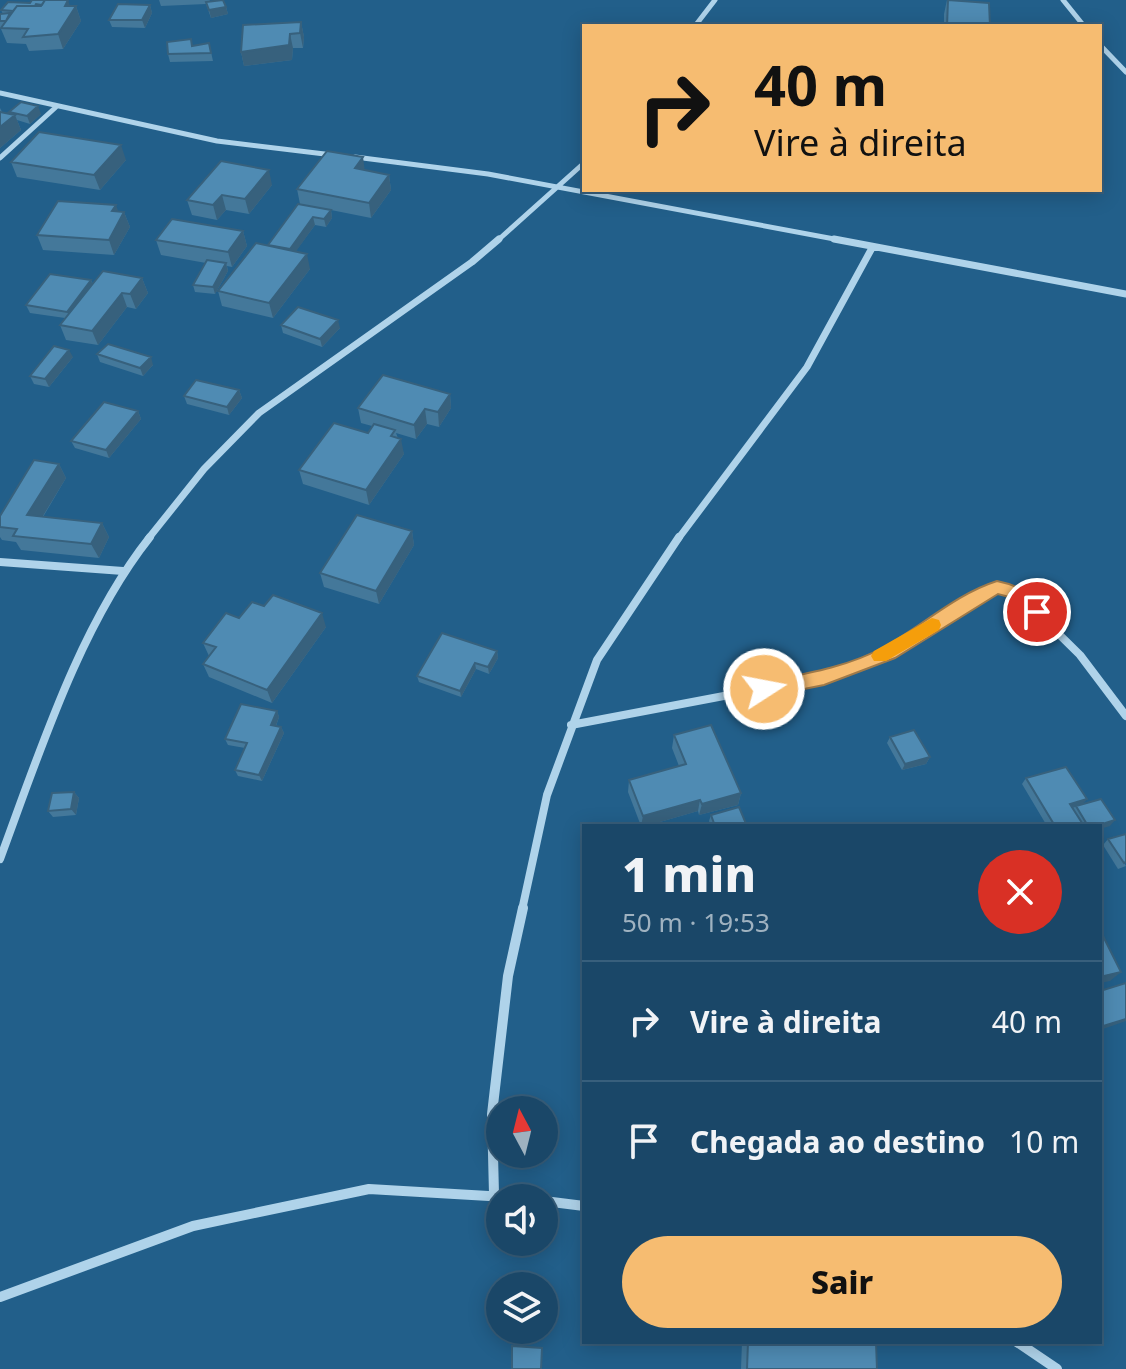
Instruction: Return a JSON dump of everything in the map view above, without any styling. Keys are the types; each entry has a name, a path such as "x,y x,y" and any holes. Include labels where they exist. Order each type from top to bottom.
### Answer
{"street":[{"path":"697,24 715,0"},
{"path":"1063,0 1082,24"},
{"path":"1102,47 1126,72"},
{"path":"0,93 217,141 336,155"},
{"path":"0,158 56,107"},
{"path":"349,156 488,174 1126,294"},
{"path":"0,859 55,710 123,571 204,469 259,413 472,262 582,165"},
{"path":"494,1184 492,1114 508,976 547,795 597,660 631,606 727,470 807,367 872,248"},
{"path":"0,562 123,571"},
{"path":"571,725 824,677 888,653 997,587 1015,591 1080,655 1126,716"},
{"path":"0,1297 193,1226 369,1189 486,1194"},
{"path":"558,1203 582,1206"},
{"path":"1020,1344 1057,1369"}],"building":[{"path":"32,0 45,0 42,5 17,6 13,11 1,10 8,2 30,3"},
{"path":"45,0 68,0 65,6 76,6 58,34 23,37 28,29 1,28 17,6 41,6"},
{"path":"223,0 226,7 209,10 206,2"},
{"path":"948,0 989,3 990,24 947,24"},
{"path":"118,4 150,5 142,20 109,20"},
{"path":"10,13 6,21 0,21 0,14"},
{"path":"301,22 300,33 290,34 289,45 241,52 243,25"},
{"path":"191,39 192,46 209,43 211,53 168,54 167,42"},
{"path":"21,102 38,106 27,116 9,112"},
{"path":"0,112 15,115 0,127"},
{"path":"39,132 121,145 94,175 11,162"},
{"path":"327,151 363,157 355,168 389,175 369,203 297,189"},
{"path":"221,161 269,170 245,199 222,195 213,205 187,200"},
{"path":"58,201 116,205 112,211 124,212 109,240 37,235"},
{"path":"298,204 331,210 324,219 313,217 290,249 268,245"},
{"path":"172,219 243,231 228,252 156,240"},
{"path":"256,243 307,254 269,303 218,291"},
{"path":"207,260 226,263 213,287 193,285"},
{"path":"103,271 142,278 130,294 122,293 92,331 60,325"},
{"path":"50,274 91,280 67,312 26,305"},
{"path":"298,307 338,320 320,339 281,325"},
{"path":"108,344 151,357 140,368 97,354"},
{"path":"54,346 69,350 45,379 30,376"},
{"path":"383,375 450,394 438,412 425,409 414,425 358,408"},
{"path":"196,380 239,390 227,407 184,396"},
{"path":"104,402 138,411 106,450 71,441"},
{"path":"334,423 368,433 374,424 395,430 391,436 401,439 366,490 299,470"},
{"path":"34,460 59,464 27,515 102,523 91,544 13,536 17,529 0,527 0,516"},
{"path":"357,515 412,531 376,591 320,573"},
{"path":"273,595 322,613 267,690 203,664 216,647 203,643 226,613 239,618 252,602 264,606"},
{"path":"442,633 497,651 488,667 475,663 460,691 417,676"},
{"path":"241,704 277,711 271,725 281,727 259,775 235,770 247,743 225,739"},
{"path":"711,725 741,793 702,804 700,800 643,816 629,780 686,764 674,735"},
{"path":"914,730 930,757 905,764 890,737"},
{"path":"1066,767 1087,799 1070,804 1083,824 1054,824 1026,778"},
{"path":"74,792 71,809 48,811 52,793"},
{"path":"1101,799 1115,820 1087,824 1076,806"},
{"path":"739,807 746,824 714,824 711,815"},
{"path":"1126,834 1126,862 1124,863 1108,839"},
{"path":"1102,934 1121,972 1102,977"},
{"path":"1126,983 1126,1019 1102,1026 1102,990"},
{"path":"748,1344 876,1344 877,1369 747,1369"},
{"path":"512,1346 542,1348 541,1369 512,1369"}],"slow traffic":[{"path":"880,656 932,625"}],"route":[{"path":"764,689 824,677 888,653 997,587 1015,591 1037,612"}]}
